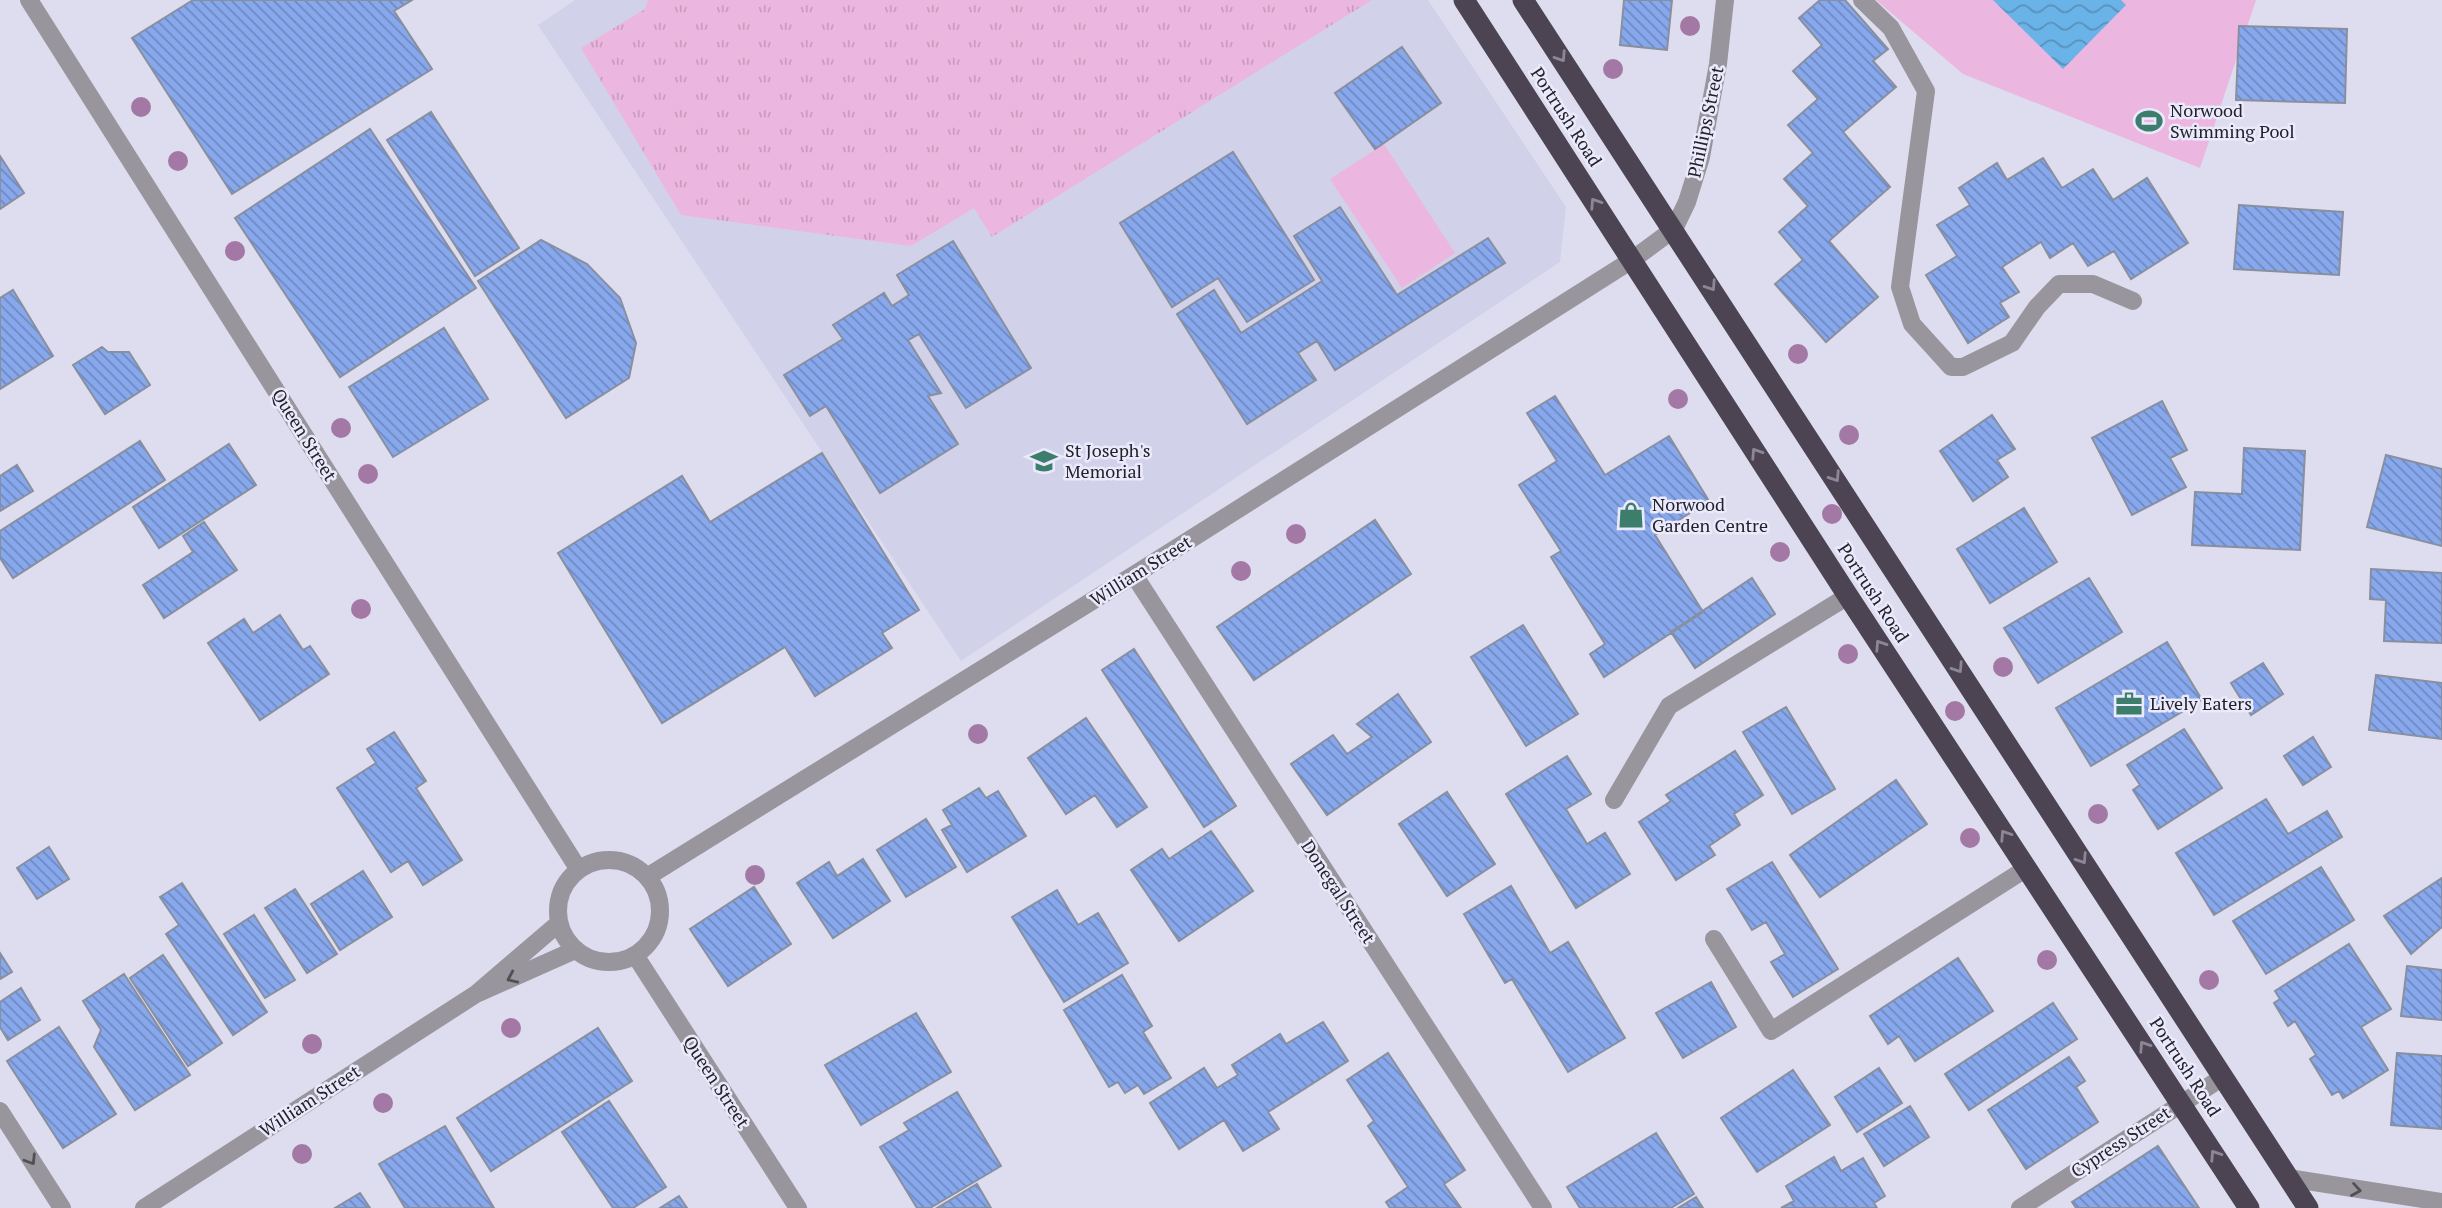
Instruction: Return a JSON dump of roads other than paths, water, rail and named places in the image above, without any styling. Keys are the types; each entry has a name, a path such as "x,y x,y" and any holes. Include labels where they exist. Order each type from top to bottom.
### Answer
{"highway":[{"name":"Portrush Road","path":"1464,0 1848,597 2249,1208"},
{"name":"Portrush Road","path":"1523,0 2308,1208"}],"street":[{"name":"Queen Street","path":"29,0 579,870"},
{"name":"Phillips Street","path":"1632,260 1674,229 1687,202 1702,158 1718,64 1725,0"},
{"path":"1862,0 1891,27 1926,91 1900,287 1912,324 1951,367 1963,367 2012,343 2037,307 2059,284 2093,284 2133,301"},
{"name":"William Street","path":"647,877 1134,575 1632,260"},
{"name":"Donegal Street","path":"1134,575 1542,1208"},
{"path":"1614,800 1669,706 1848,597"},
{"path":"607,860 636,867 656,889 660,904 656,933 647,946 635,956 621,961 589,959 575,950 565,938 559,923 561,893 568,880 579,870 607,860"},
{"path":"1714,939 1771,1031 2027,868"},
{"name":"William Street","path":"144,1208 476,993 559,923"},
{"name":"William Street","path":"476,993 575,950"},
{"name":"Queen Street","path":"635,956 798,1208"},
{"name":"Cypress Street","path":"2020,1208 2223,1077"},
{"path":"0,1111 62,1208"},
{"path":"2288,1178 2425,1204"}],"water":[{"path":"1993,0 2121,0 2126,5 2063,69"}],"place":[{"name":"Norwood Swimming Pool","path":"2149,121"},
{"name":"St Joseph's Memorial","path":"1044,461"},
{"name":"Norwood Garden Centre","path":"1631,515"},
{"name":"Lively Eaters","path":"2129,704"}]}
